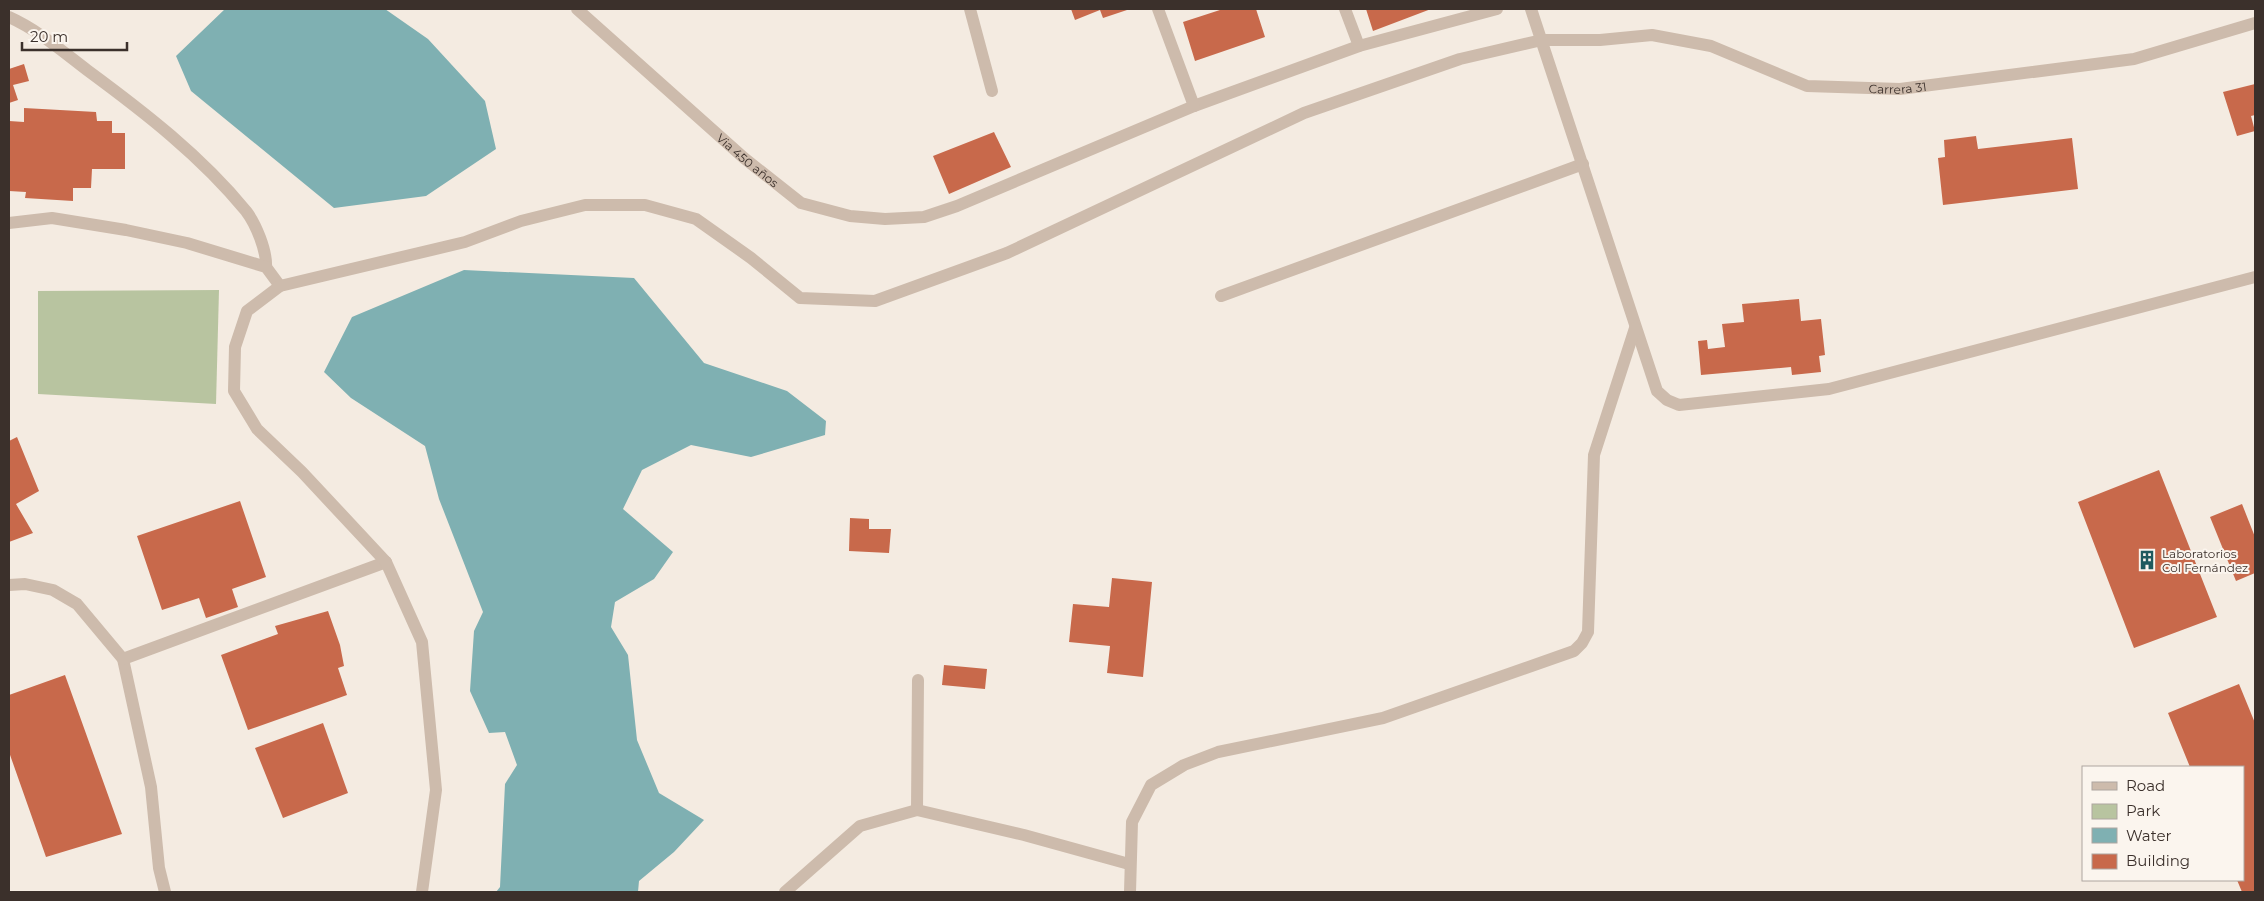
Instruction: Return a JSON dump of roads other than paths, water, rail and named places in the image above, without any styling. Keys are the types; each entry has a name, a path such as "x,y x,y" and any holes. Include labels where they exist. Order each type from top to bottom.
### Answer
{"street":[{"name":"Via 450 años","path":"577,9 744,158 801,202 850,216 885,218 924,217 957,206 1194,106 1359,46 1497,9"},
{"path":"970,9 992,90"},
{"path":"1158,9 1194,106"},
{"path":"1346,9 1359,46"},
{"path":"1531,9 1657,391 1667,400 1679,405 1829,389 2255,277"},
{"path":"9,17 30,26 122,96 169,134 206,169 247,213 267,253 266,267"},
{"name":"Carrera 31","path":"280,286 465,242 520,221 585,205 644,205 696,219 751,258 800,298 875,300 1007,253 1304,113 1460,59 1542,40 1600,40 1652,35 1711,46 1806,86 1900,89 2134,59 2255,23"},
{"path":"1221,296 1583,164"},
{"path":"9,222 52,218 126,230 186,243 266,267 280,286 247,311 236,347 234,391 257,429 302,472 386,562 422,642 436,790 422,892"},
{"path":"1130,892 1129,864 1132,822 1150,785 1184,765 1218,752 1383,718 1574,651 1582,643 1588,632 1594,455 1635,328"},
{"path":"123,659 386,562"},
{"path":"9,585 25,584 53,590 77,604 123,659 151,787 159,868 165,892"},
{"path":"917,810 918,680"},
{"path":"785,892 860,826 917,810 1024,835 1129,864"}],"water":[{"path":"225,9 385,9 428,39 485,101 496,149 426,196 334,208 191,91 176,56"},
{"path":"464,270 634,278 704,363 787,391 826,421 825,435 751,457 691,445 642,470 623,509 673,552 654,579 615,602 611,627 628,655 637,740 659,793 704,820 674,852 639,881 638,892 496,892 500,887 505,784 517,765 505,732 489,733 470,691 474,631 483,612 439,499 425,446 351,398 324,372 352,317"}],"place":[{"name":"Laboratorios Col Fernández","path":"2147,560"}]}
